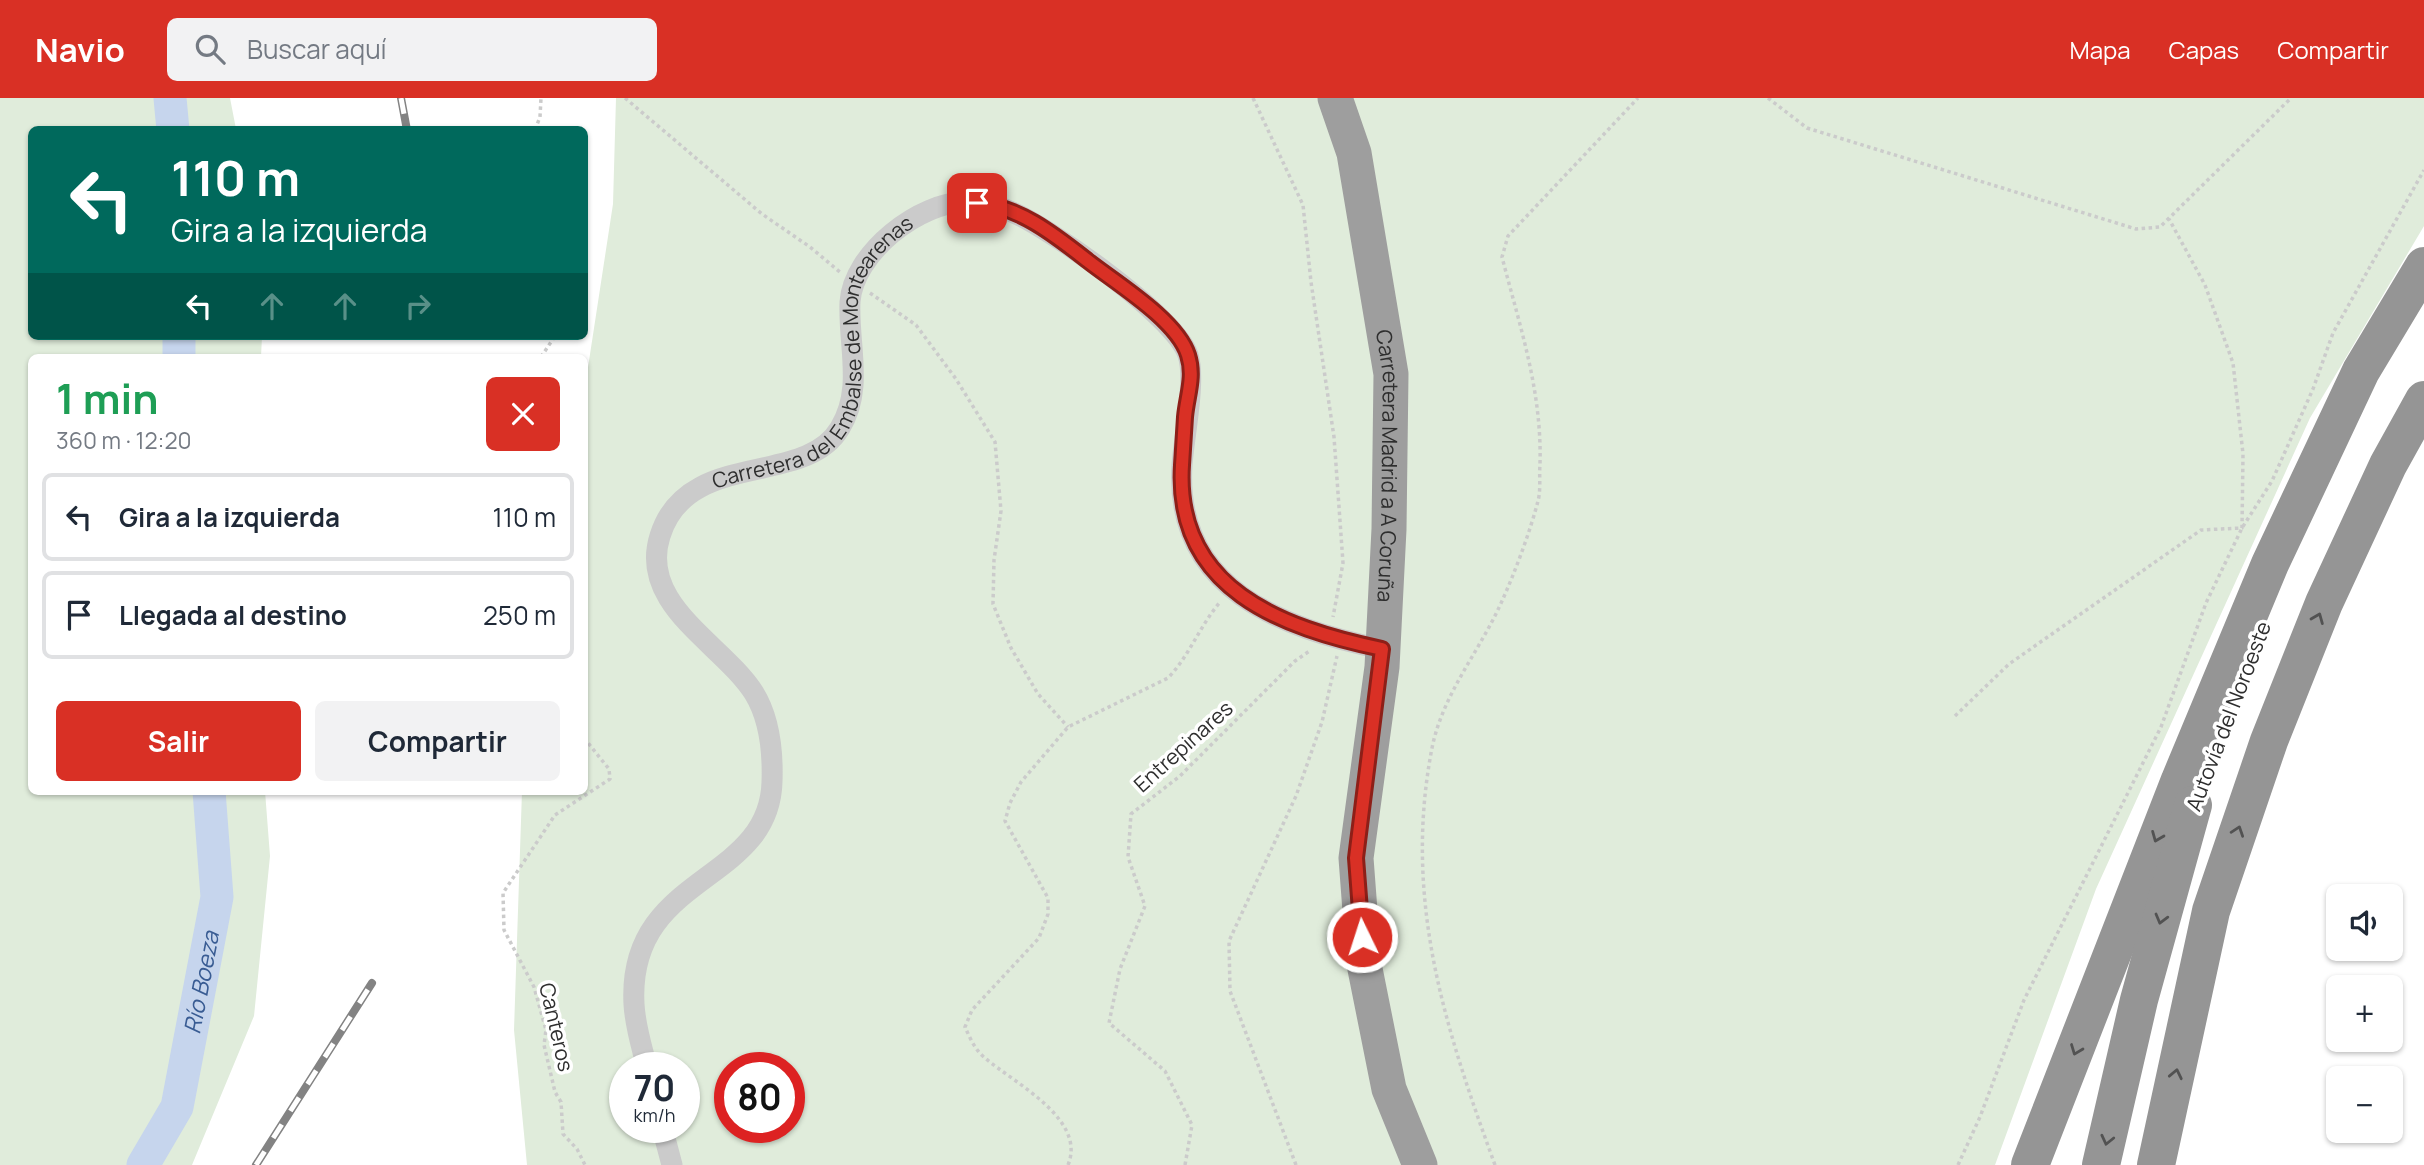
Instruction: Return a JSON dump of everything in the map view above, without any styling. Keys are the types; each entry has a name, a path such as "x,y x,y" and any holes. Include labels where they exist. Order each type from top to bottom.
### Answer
{"highway":[{"name":"Carretera Madrid a A Coruña","path":"1335,98 1354,153 1391,374 1382,649 1356,858 1364,964 1389,1089 1420,1165"},
{"path":"2029,1165 2180,780 2270,564 2361,371 2424,266"},
{"name":"Autovía del Noroeste","path":"2101,1165 2139,1000 2196,795 2295,544 2340,445 2424,293"},
{"path":"2159,1154 2211,911 2269,741 2324,603 2388,465 2424,400"}],"street":[{"name":"Carretera del Embalse de Montearenas","path":"644,1052 634,1007 639,954 663,912 675,899 736,855 755,837 768,812 772,787 766,722 756,695 670,601 658,575 656,553 660,533 670,514 688,494 730,474 816,452 837,434 848,415 854,387 850,297 856,283 887,238 911,218 939,205 962,202 991,204 1039,226 1131,294 1172,329 1188,353 1192,381 1185,414 1181,475 1186,520 1200,553 1231,590 1253,606 1335,638 1382,649"},
{"path":"666,1143 671,1165"}],"path":[{"path":"538,126 541,117 541,98"},
{"path":"625,98 762,215 916,325 957,379 995,442 1001,511 994,560 993,604 1011,648 1038,694 1068,727"},
{"path":"1253,98 1303,205 1311,282 1334,437 1343,564 1322,722 1296,796 1229,941 1230,991 1296,1165"},
{"path":"1495,1165 1464,1079 1434,977 1421,876 1420,833 1440,713 1502,601 1538,499 1538,401 1502,257 1508,236 1639,98"},
{"path":"1768,98 1807,128 2136,229 2160,227 2291,98"},
{"path":"1958,1165 1980,1116 2024,1000 2161,727 2206,603 2242,528 2272,481 2313,389 2333,333 2424,170"},
{"path":"2169,219 2205,285 2233,363 2243,454 2242,528"},
{"path":"1955,716 2009,664 2201,530 2242,528"},
{"path":"1068,1165 1072,1155 1071,1138 1060,1120 1033,1095 983,1057 965,1027 972,1010 1039,938 1048,914 1048,898 1005,821 1010,803 1021,782 1068,727 1168,678 1180,666 1207,618 1231,590"},
{"name":"Entrepinares","path":"1185,1165 1192,1125 1166,1071 1110,1023 1120,969 1145,906 1128,857 1131,814 1180,776 1296,661 1335,638"},
{"name":"Canteros","path":"588,742 609,769 610,779 588,793"},
{"name":"Canteros","path":"585,1165 577,1149 562,1134 561,1102 555,1091 544,1045 546,1030 534,987 504,930 503,893 510,879 528,860 555,815 586,795"}],"green space":[{"path":"0,98 230,98 235,126 28,126 28,340 262,340 261,354 28,354 28,795 265,795 270,856 254,1016 192,1165 0,1165"},
{"path":"616,98 2424,98 2424,226 2310,418 2096,889 1995,1165 527,1165 514,1030 522,795 588,795 588,367 613,204"}],"waterway":[{"name":"Río Boeza","path":"170,98 173,126"},
{"name":"Río Boeza","path":"179,340 179,354"},
{"name":"Río Boeza","path":"143,1165 177,1107 217,897 209,795"}],"railway":[{"path":"401,98 406,126"},
{"path":"256,1165 372,983"}],"route":[{"path":"977,203 991,204 1015,213 1051,233 1172,329 1188,353 1192,381 1185,414 1181,475 1186,520 1200,553 1217,577 1253,606 1340,640 1382,649 1382,667 1356,858 1362,937"}]}
